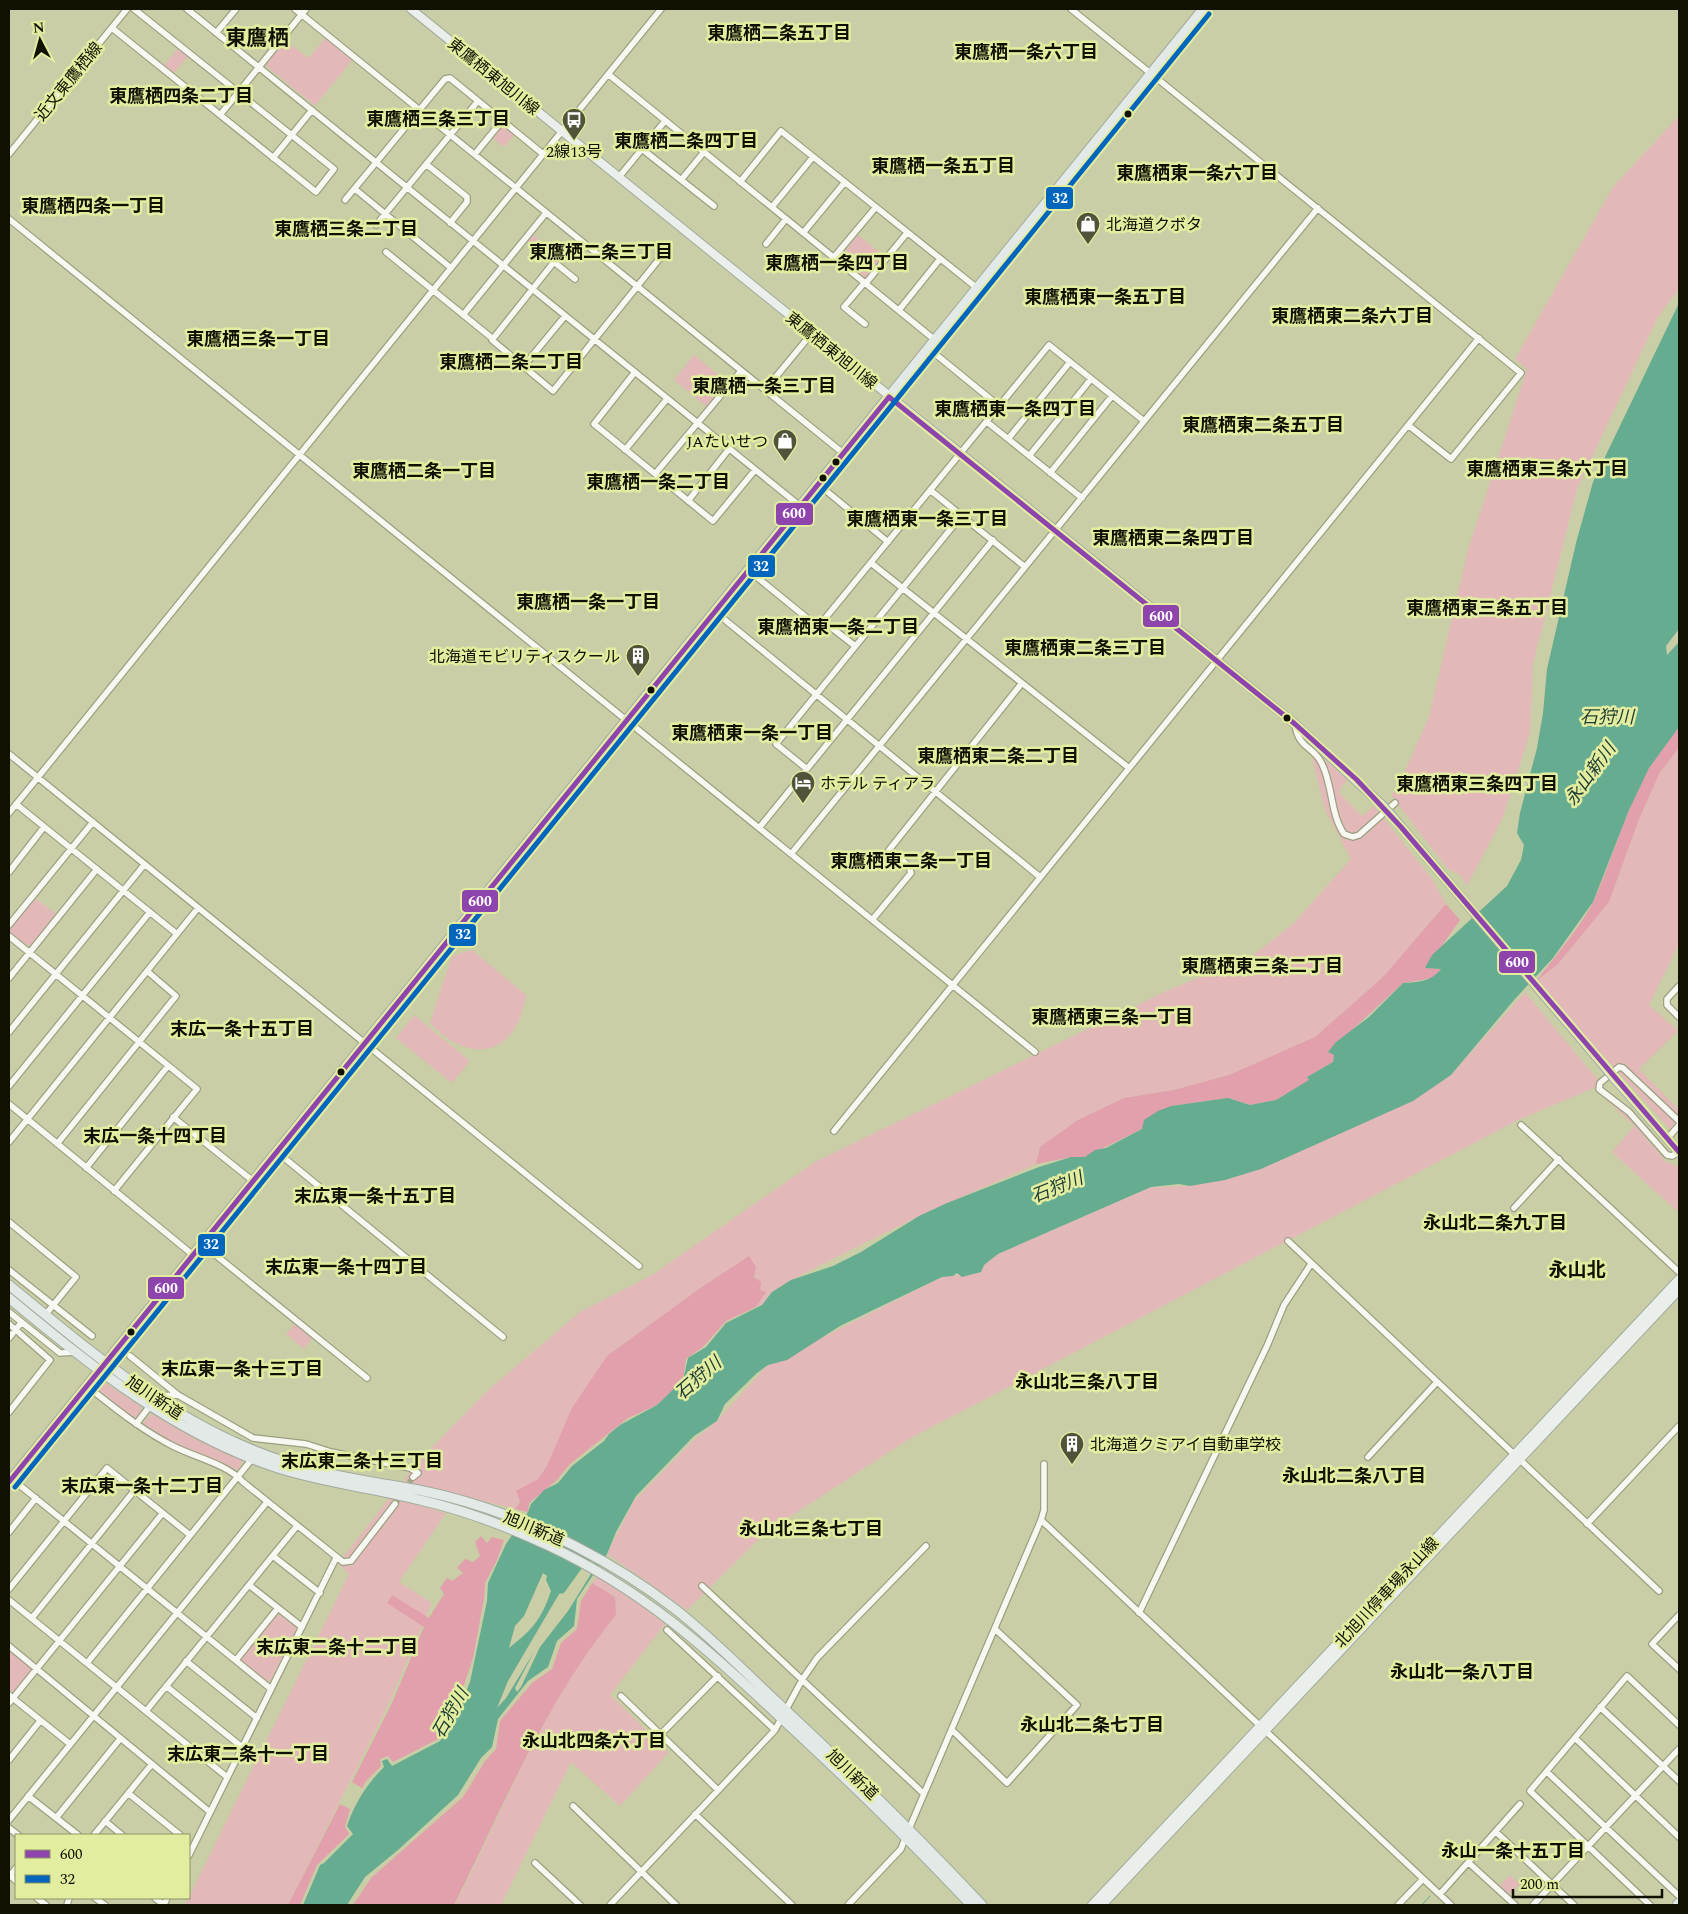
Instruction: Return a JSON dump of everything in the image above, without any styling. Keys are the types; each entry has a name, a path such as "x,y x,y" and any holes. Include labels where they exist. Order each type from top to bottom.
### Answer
{"highway":[{"path":"11,1477 106,1363 1203,9"},
{"name":"旭川新道","path":"9,1284 106,1363 151,1396 192,1422 254,1456"},
{"name":"旭川新道","path":"9,1298 74,1352 150,1406 192,1431 327,1482 428,1497 508,1516 554,1536 601,1560 673,1607 686,1618 982,1905"},
{"name":"旭川新道","path":"428,1497 548,1545 594,1568 666,1615 784,1714"},
{"name":"旭川新道","path":"908,1832 971,1905"}],"main road":[{"name":"東鷹栖東旭川線","path":"412,9 1295,724 1381,804 1402,827 1613,1077 1679,1152"},
{"name":"北旭川停車場永山線","path":"1517,1458 1679,1279"},
{"name":"北旭川停車場永山線","path":"1092,1905 1679,1290"},
{"name":"北旭川停車場永山線","path":"1102,1905 1263,1728"}],"street":[{"name":"近文東鷹栖線","path":"9,154 126,9"},
{"path":"112,28 316,192 334,169 134,9"},
{"path":"187,9 800,506"},
{"path":"216,33 236,9"},
{"path":"295,9 842,453"},
{"path":"220,115 306,9"},
{"path":"9,813 660,9"},
{"path":"1071,9 1521,373 1451,459 1408,425"},
{"path":"608,74 936,340"},
{"path":"345,200 445,79 450,78 543,154"},
{"path":"376,225 478,101"},
{"path":"273,158 312,110"},
{"path":"475,154 502,120"},
{"path":"618,177 665,121"},
{"path":"740,182 781,131 977,288"},
{"path":"642,149 714,206"},
{"path":"681,180 704,152"},
{"path":"772,207 813,157"},
{"path":"426,164 467,197 468,202 450,223"},
{"path":"803,233 845,182"},
{"path":"355,189 451,268"},
{"path":"834,257 876,207"},
{"path":"791,854 1318,208"},
{"path":"463,315 546,213"},
{"path":"9,219 1035,1052"},
{"path":"766,244 786,219"},
{"path":"865,324 844,307 907,233"},
{"path":"386,252 493,339 523,367 553,391 664,254"},
{"path":"899,310 940,259"},
{"path":"493,339 554,262 575,279"},
{"path":"523,367 565,316"},
{"path":"765,390 812,333"},
{"path":"834,1131 1479,338"},
{"path":"748,570 818,627 1049,345 1144,421"},
{"path":"928,348 999,406"},
{"path":"1008,439 1070,362"},
{"path":"655,474 741,371"},
{"path":"635,372 594,424 625,450 713,521 755,470"},
{"path":"1029,456 1091,379"},
{"path":"1050,473 1112,396"},
{"path":"625,450 667,398"},
{"path":"987,422 1082,498"},
{"path":"688,501 729,449"},
{"path":"818,484 888,542"},
{"path":"930,490 1026,567"},
{"path":"807,769 776,744 962,515"},
{"path":"759,828 992,540"},
{"path":"870,563 1129,768"},
{"path":"714,611 1040,877"},
{"path":"823,621 855,646"},
{"path":"872,920 911,873 909,866 889,850 1022,683"},
{"path":"1295,724 1296,737 1322,763 1332,807 1344,834 1353,838 1359,835 1395,803"},
{"path":"9,754 639,1266"},
{"path":"16,804 177,934"},
{"path":"9,925 92,822"},
{"path":"9,872 44,827"},
{"path":"9,1032 144,865"},
{"path":"9,978 97,869"},
{"path":"9,1142 198,908"},
{"path":"9,1086 150,912"},
{"path":"9,936 196,1089 114,1190"},
{"path":"57,1144 176,996 147,971"},
{"path":"1679,986 1667,999 1667,1005 1679,1017"},
{"path":"86,1168 168,1066"},
{"path":"1679,1121 1622,1068 1619,1067 1600,1083 1599,1089 1630,1112 1667,1155 1672,1156 1679,1152"},
{"path":"9,1104 193,1255"},
{"path":"173,1117 253,1181"},
{"path":"1521,1125 1679,1272"},
{"path":"1667,1139 1679,1125"},
{"path":"277,1152 503,1337"},
{"path":"1514,1208 1559,1159"},
{"path":"9,1222 76,1277 46,1314"},
{"path":"1288,1241 1659,1591"},
{"path":"202,1244 367,1378"},
{"path":"1139,1613 1267,1346 1284,1305 1311,1264"},
{"path":"9,1270 92,1336"},
{"path":"9,1312 60,1353 74,1352"},
{"path":"9,1338 21,1323"},
{"path":"9,1324 50,1360 9,1412"},
{"path":"130,1356 178,1395 252,1438 306,1444 331,1452 410,1468 418,1473 413,1477"},
{"path":"1368,1457 1437,1382"},
{"path":"97,1394 136,1424 170,1445 235,1472 267,1502 343,1562 351,1561 395,1504"},
{"path":"151,1396 178,1395"},
{"path":"136,1424 150,1406"},
{"path":"1587,1524 1679,1426"},
{"path":"87,1663 239,1477 254,1456 260,1439"},
{"path":"848,1905 901,1849 996,1629 1044,1510 1044,1464"},
{"path":"9,1589 107,1468 190,1535"},
{"path":"11,1477 119,1567 271,1689"},
{"path":"32,1618 134,1491"},
{"path":"9,1532 36,1498"},
{"path":"9,1820 267,1502"},
{"path":"70,1744 10,1699 162,1514"},
{"path":"1040,1520 1451,1905"},
{"path":"146,1711 297,1526"},
{"path":"610,1905 775,1730 802,1680 817,1658 926,1546"},
{"path":"273,1556 320,1593"},
{"path":"191,1844 210,1812 336,1558"},
{"path":"249,1585 302,1627"},
{"path":"702,1586 924,1794"},
{"path":"9,1600 227,1777"},
{"path":"236,1660 278,1608"},
{"path":"1679,1615 1652,1644 1679,1669"},
{"path":"952,1730 1007,1783 1077,1705 996,1629"},
{"path":"667,1630 775,1730"},
{"path":"9,1646 93,1715 120,1740 210,1812"},
{"path":"186,1661 257,1718"},
{"path":"661,1734 718,1676"},
{"path":"1650,1905 1530,1791 1627,1676 1679,1725"},
{"path":"166,1686 242,1747"},
{"path":"621,1696 718,1790"},
{"path":"1600,1707 1679,1781"},
{"path":"9,1760 40,1721"},
{"path":"1575,1738 1679,1836"},
{"path":"56,1818 120,1740"},
{"path":"1533,1905 1679,1749"},
{"path":"95,1834 152,1764"},
{"path":"1547,1772 1679,1896"},
{"path":"128,1793 179,1834"},
{"path":"28,1796 75,1834"},
{"path":"1440,1894 1520,1804"},
{"path":"573,1806 676,1905"},
{"path":"695,1814 792,1905"},
{"path":"105,1821 121,1834"},
{"path":"1496,1832 1574,1905"},
{"path":"535,1863 580,1905"},
{"path":"1469,1863 1515,1905"},
{"path":"1398,1905 1423,1879"},
{"path":"155,1899 164,1905 167,1899"}],"shaded area":[{"path":"326,37 353,59 315,106 265,65 284,40 309,58"},
{"path":"178,48 188,56 173,74 163,67"},
{"path":"1679,116 1679,289 1658,317 1577,489 1533,664 1530,733 1503,817 1467,886 1460,875 1447,868 1391,795 1399,785 1429,717 1468,550 1527,369 1515,359 1613,187"},
{"path":"500,126 504,126 515,134 504,147 491,137"},
{"path":"533,235 556,252 550,261 527,243"},
{"path":"858,235 884,256 865,278 840,258"},
{"path":"694,355 727,382 707,407 674,380"},
{"path":"1679,727 1679,748 1660,772 1639,819 1609,902 1558,964 1536,981 1583,920 1594,900 1639,787 1663,746"},
{"path":"1679,748 1679,944 1649,1005 1678,1031 1639,1069 1679,1110 1679,1130 1675,1135 1536,981 1558,964 1609,902 1639,819 1660,772"},
{"path":"1312,758 1328,762 1347,780 1340,789 1340,794 1362,816 1374,806 1432,879 1446,904 1382,978 1315,1037 1229,1075 1174,1090 1124,1098 1040,1147 1036,1164 919,1216 791,1280 772,1292 762,1305 756,1307 766,1292 760,1291 749,1256 696,1291 607,1356 547,1466 538,1480 528,1484 515,1509 403,1481 417,1463 486,1392 580,1312 652,1275 815,1162 1166,991 1251,957 1294,923 1351,859 1325,810"},
{"path":"35,898 56,914 31,945 27,945 10,932 10,928"},
{"path":"1446,904 1460,920 1426,968 1441,969 1434,978 1403,983 1329,1051 1334,1055 1333,1062 1307,1077 1310,1080 1276,1100 1250,1105 1228,1098 1171,1106 1142,1129 1085,1157 1071,1157 1036,1164 1040,1147 1078,1120 1124,1098 1174,1090 1229,1075 1315,1037 1382,978"},
{"path":"472,950 526,995 521,1015 513,1031 502,1042 490,1048 476,1049 461,1046 446,1037 430,1023 452,956"},
{"path":"1525,992 1666,1162 1679,1167 1679,1213 1612,1152 1634,1126 1594,1088 1518,1120 909,1439 765,1533 687,1610 607,1554 634,1501 694,1440 717,1421 768,1365 942,1277 974,1273 998,1254 1151,1187 1190,1186 1451,1075"},
{"path":"414,1015 470,1061 452,1083 396,1038"},
{"path":"749,1256 756,1267 754,1277 761,1282 760,1290 766,1292 756,1307 726,1321 704,1346 686,1359 683,1380 657,1405 628,1418 570,1464 557,1480 529,1503 528,1512 515,1509 520,1502 516,1491 538,1479 547,1466 572,1408 607,1356 696,1291"},
{"path":"295,1324 312,1338 304,1349 286,1334"},
{"path":"107,1384 140,1406 142,1411 137,1418 133,1418 99,1392 102,1385"},
{"path":"153,1414 195,1439 244,1459 238,1470 194,1453 145,1427 144,1422"},
{"path":"390,1497 446,1513 399,1582 432,1603 389,1703 288,1905 185,1905 188,1899 190,1899 190,1895 349,1574 338,1564"},
{"path":"481,1536 487,1543 492,1537 504,1540 497,1560 485,1583 484,1599 473,1658 457,1706 438,1739 393,1762 388,1756 380,1759 381,1766 366,1781 362,1788 352,1782 392,1703 424,1627 387,1603 392,1595 429,1618 444,1594 440,1588 447,1578 452,1581 463,1573 457,1568 465,1559 473,1562 480,1556 475,1542"},
{"path":"597,1577 631,1597 665,1624 610,1695 669,1752 620,1806 571,1762 501,1905 455,1905 547,1719 591,1648 616,1615 615,1597 592,1583"},
{"path":"592,1583 615,1597 616,1615 591,1647 548,1717 508,1793 454,1905 353,1905 371,1878 463,1797 485,1761 496,1749 500,1721 532,1683 552,1669 561,1643 577,1629 581,1601"},
{"path":"280,1614 296,1626 296,1630 270,1681 266,1681 242,1662 241,1658 277,1615"},
{"path":"9,1649 33,1668 13,1693 9,1690"},
{"path":"340,1804 350,1809 345,1827 349,1834 317,1865 300,1905 288,1905"},
{"path":"1510,1875 1520,1884 1509,1895 1500,1886"}],"water":[{"name":"石狩川","path":"1679,303 1679,629 1666,646 1667,655 1679,642 1679,727 1649,768 1629,810 1593,902 1553,958 1514,1000 1451,1075 1413,1101 1261,1169 1225,1180 1190,1186 1179,1184 1151,1187 998,1254 984,1265 981,1272 962,1277 957,1273 953,1276 942,1277 840,1326 787,1360 768,1365 725,1404 717,1421 694,1436 636,1496 616,1532 607,1554 577,1599 574,1626 557,1641 548,1667 528,1681 498,1719 492,1747 481,1758 458,1795 398,1850 365,1877 347,1905 303,1905 320,1865 353,1834 347,1826 350,1818 366,1788 384,1767 382,1761 387,1759 392,1766 440,1741 456,1716 470,1682 487,1601 488,1583 506,1544 528,1512 531,1504 544,1490 558,1483 572,1466 604,1441 620,1425 657,1405 683,1380 688,1358 706,1347 726,1323 762,1305 772,1292 791,1280 833,1266 861,1252 919,1216 1039,1167 1071,1157 1085,1157 1095,1150 1106,1148 1142,1129 1144,1120 1158,1111 1171,1106 1228,1098 1250,1105 1276,1100 1309,1080 1307,1077 1333,1062 1334,1055 1328,1052 1336,1042 1369,1017 1403,983 1429,979 1441,969 1425,968 1432,955 1507,886 1521,860 1524,845 1517,833 1520,813 1537,748 1543,713 1547,669 1576,543 1593,482","holes":["587,1561 594,1561 596,1566 568,1611 540,1647 521,1687 517,1692 515,1688 534,1652 506,1698 497,1708 508,1681 559,1594 564,1593","543,1573 547,1576 546,1580 551,1591 544,1609 530,1629 509,1648 515,1626 524,1616"]}],"waterway":[{"path":"1422,1905 1430,1896"}],"tunnel":[{"path":"395,1504 413,1477"}],"transit line":[{"name":"32","path":"15,1487 1209,14"},
{"name":"600","path":"9,1482 889,397 1295,724 1357,780 1401,827 1679,1152"}],"place":[{"name":"2線13号","path":"574,141"},
{"name":"北海道クボタ","path":"1088,245"},
{"name":"JAたいせつ","path":"785,462"},
{"name":"北海道モビリティスクール","path":"638,677"},
{"name":"ホテル ティアラ","path":"803,804"},
{"name":"北海道クミアイ自動車学校","path":"1072,1465"}],"district":[{"name":"東鷹栖二条五丁目","path":"779,33"},
{"name":"東鷹栖","path":"257,38"},
{"name":"東鷹栖一条六丁目","path":"1026,52"},
{"name":"東鷹栖四条二丁目","path":"181,96"},
{"name":"東鷹栖三条三丁目","path":"438,119"},
{"name":"東鷹栖二条四丁目","path":"686,141"},
{"name":"東鷹栖一条五丁目","path":"943,166"},
{"name":"東鷹栖東一条六丁目","path":"1197,173"},
{"name":"東鷹栖四条一丁目","path":"93,206"},
{"name":"東鷹栖三条二丁目","path":"346,229"},
{"name":"東鷹栖二条三丁目","path":"601,252"},
{"name":"東鷹栖一条四丁目","path":"837,263"},
{"name":"東鷹栖東一条五丁目","path":"1105,297"},
{"name":"東鷹栖東二条六丁目","path":"1352,316"},
{"name":"東鷹栖三条一丁目","path":"258,339"},
{"name":"東鷹栖二条二丁目","path":"511,362"},
{"name":"東鷹栖一条三丁目","path":"764,386"},
{"name":"東鷹栖東一条四丁目","path":"1015,409"},
{"name":"東鷹栖東二条五丁目","path":"1263,425"},
{"name":"東鷹栖東三条六丁目","path":"1547,469"},
{"name":"東鷹栖二条一丁目","path":"424,471"},
{"name":"東鷹栖一条二丁目","path":"658,482"},
{"name":"東鷹栖東一条三丁目","path":"927,519"},
{"name":"東鷹栖東二条四丁目","path":"1173,538"},
{"name":"東鷹栖一条一丁目","path":"588,602"},
{"name":"東鷹栖東三条五丁目","path":"1487,608"},
{"name":"東鷹栖東一条二丁目","path":"838,627"},
{"name":"東鷹栖東二条三丁目","path":"1085,648"},
{"name":"東鷹栖東一条一丁目","path":"752,733"},
{"name":"東鷹栖東二条二丁目","path":"998,756"},
{"name":"東鷹栖東三条四丁目","path":"1477,784"},
{"name":"東鷹栖東二条一丁目","path":"911,861"},
{"name":"東鷹栖東三条二丁目","path":"1262,966"},
{"name":"東鷹栖東三条一丁目","path":"1112,1017"},
{"name":"末広一条十五丁目","path":"242,1029"},
{"name":"末広一条十四丁目","path":"155,1136"},
{"name":"末広東一条十五丁目","path":"375,1196"},
{"name":"永山北二条九丁目","path":"1495,1223"},
{"name":"末広東一条十四丁目","path":"346,1267"},
{"name":"永山北","path":"1577,1269"},
{"name":"末広東一条十三丁目","path":"242,1369"},
{"name":"永山北三条八丁目","path":"1087,1382"},
{"name":"末広東二条十三丁目","path":"362,1461"},
{"name":"永山北二条八丁目","path":"1354,1476"},
{"name":"末広東一条十二丁目","path":"142,1486"},
{"name":"永山北三条七丁目","path":"811,1529"},
{"name":"末広東二条十二丁目","path":"337,1647"},
{"name":"永山北一条八丁目","path":"1462,1672"},
{"name":"永山北二条七丁目","path":"1092,1725"},
{"name":"永山北四条六丁目","path":"594,1741"},
{"name":"末広東二条十一丁目","path":"248,1754"},
{"name":"永山一条十五丁目","path":"1513,1851"}],"water label":[{"name":"永山新川","path":"1590,774"}]}
